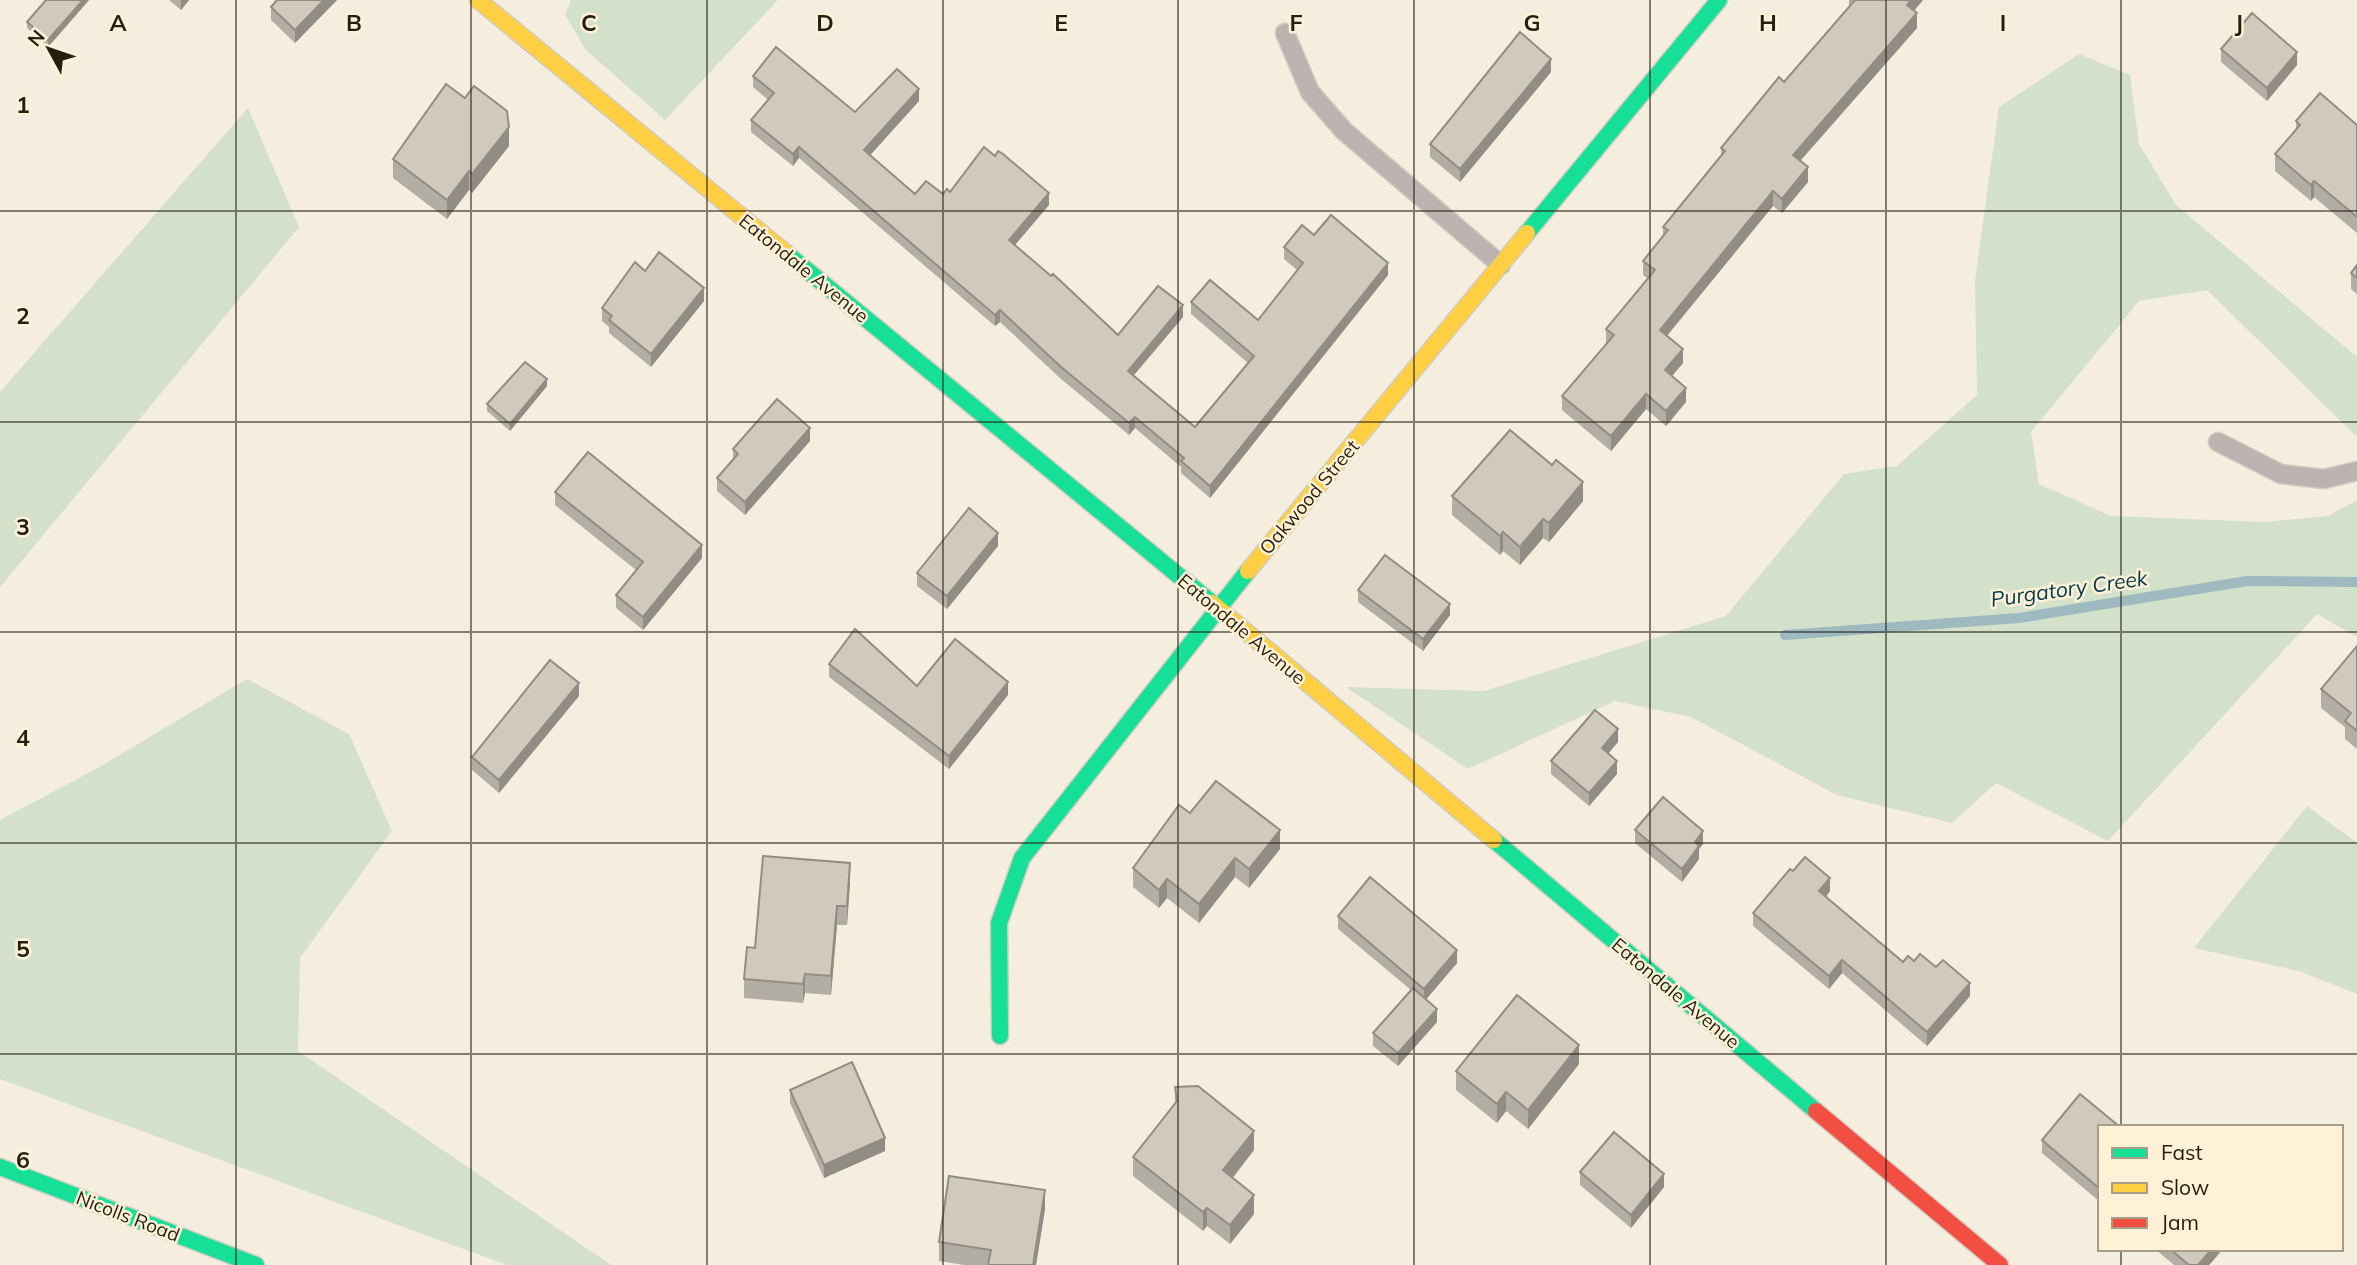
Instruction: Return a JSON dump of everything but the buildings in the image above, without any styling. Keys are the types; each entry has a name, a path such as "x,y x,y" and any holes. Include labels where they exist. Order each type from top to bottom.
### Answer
{"main road":[{"name":"Eatondale Avenue","path":"478,0 1218,608 2000,1265"},
{"name":"Oakwood Street","path":"1000,1036 999,923 1022,858 1218,608 1719,0"},
{"name":"Nicolls Road","path":"0,1167 256,1265"}],"lane":[{"path":"1285,33 1310,92 1344,131 1501,265"},
{"path":"2218,442 2281,474 2324,480 2357,471"}],"green space":[{"path":"571,0 778,0 665,120 585,49 565,14"},
{"path":"2079,54 2130,75 2139,144 2176,205 2357,357 2357,434 2356,436 2207,290 2139,301 2031,432 2039,484 2111,516 2265,522 2328,516 2357,500 2357,637 2317,614 2108,841 1996,783 1952,823 1837,795 1691,717 1615,701 1468,769 1346,687 1484,691 1726,616 1844,474 1897,466 1977,395 1975,280 1999,107"},
{"path":"248,108 299,227 0,587 0,392"},
{"path":"247,679 349,734 392,831 300,958 298,1051 611,1265 507,1265 0,1079 0,820 96,769"},
{"path":"2307,806 2357,843 2357,994 2299,971 2194,948"}],"waterway":[{"name":"Purgatory Creek","path":"1785,635 2019,618 2247,581 2357,582"}],"traffic: fast":[{"path":"1527,233 1719,0"},
{"path":"786,253 1212,603"},
{"path":"1000,1036 999,923 1022,858 1248,571"},
{"path":"1494,840 1816,1111"},
{"path":"0,1167 256,1265"}],"traffic: slow":[{"path":"478,0 786,253"},
{"path":"1248,571 1527,233"},
{"path":"1212,603 1494,840"}],"traffic: jam":[{"path":"1816,1111 2000,1265"}]}
